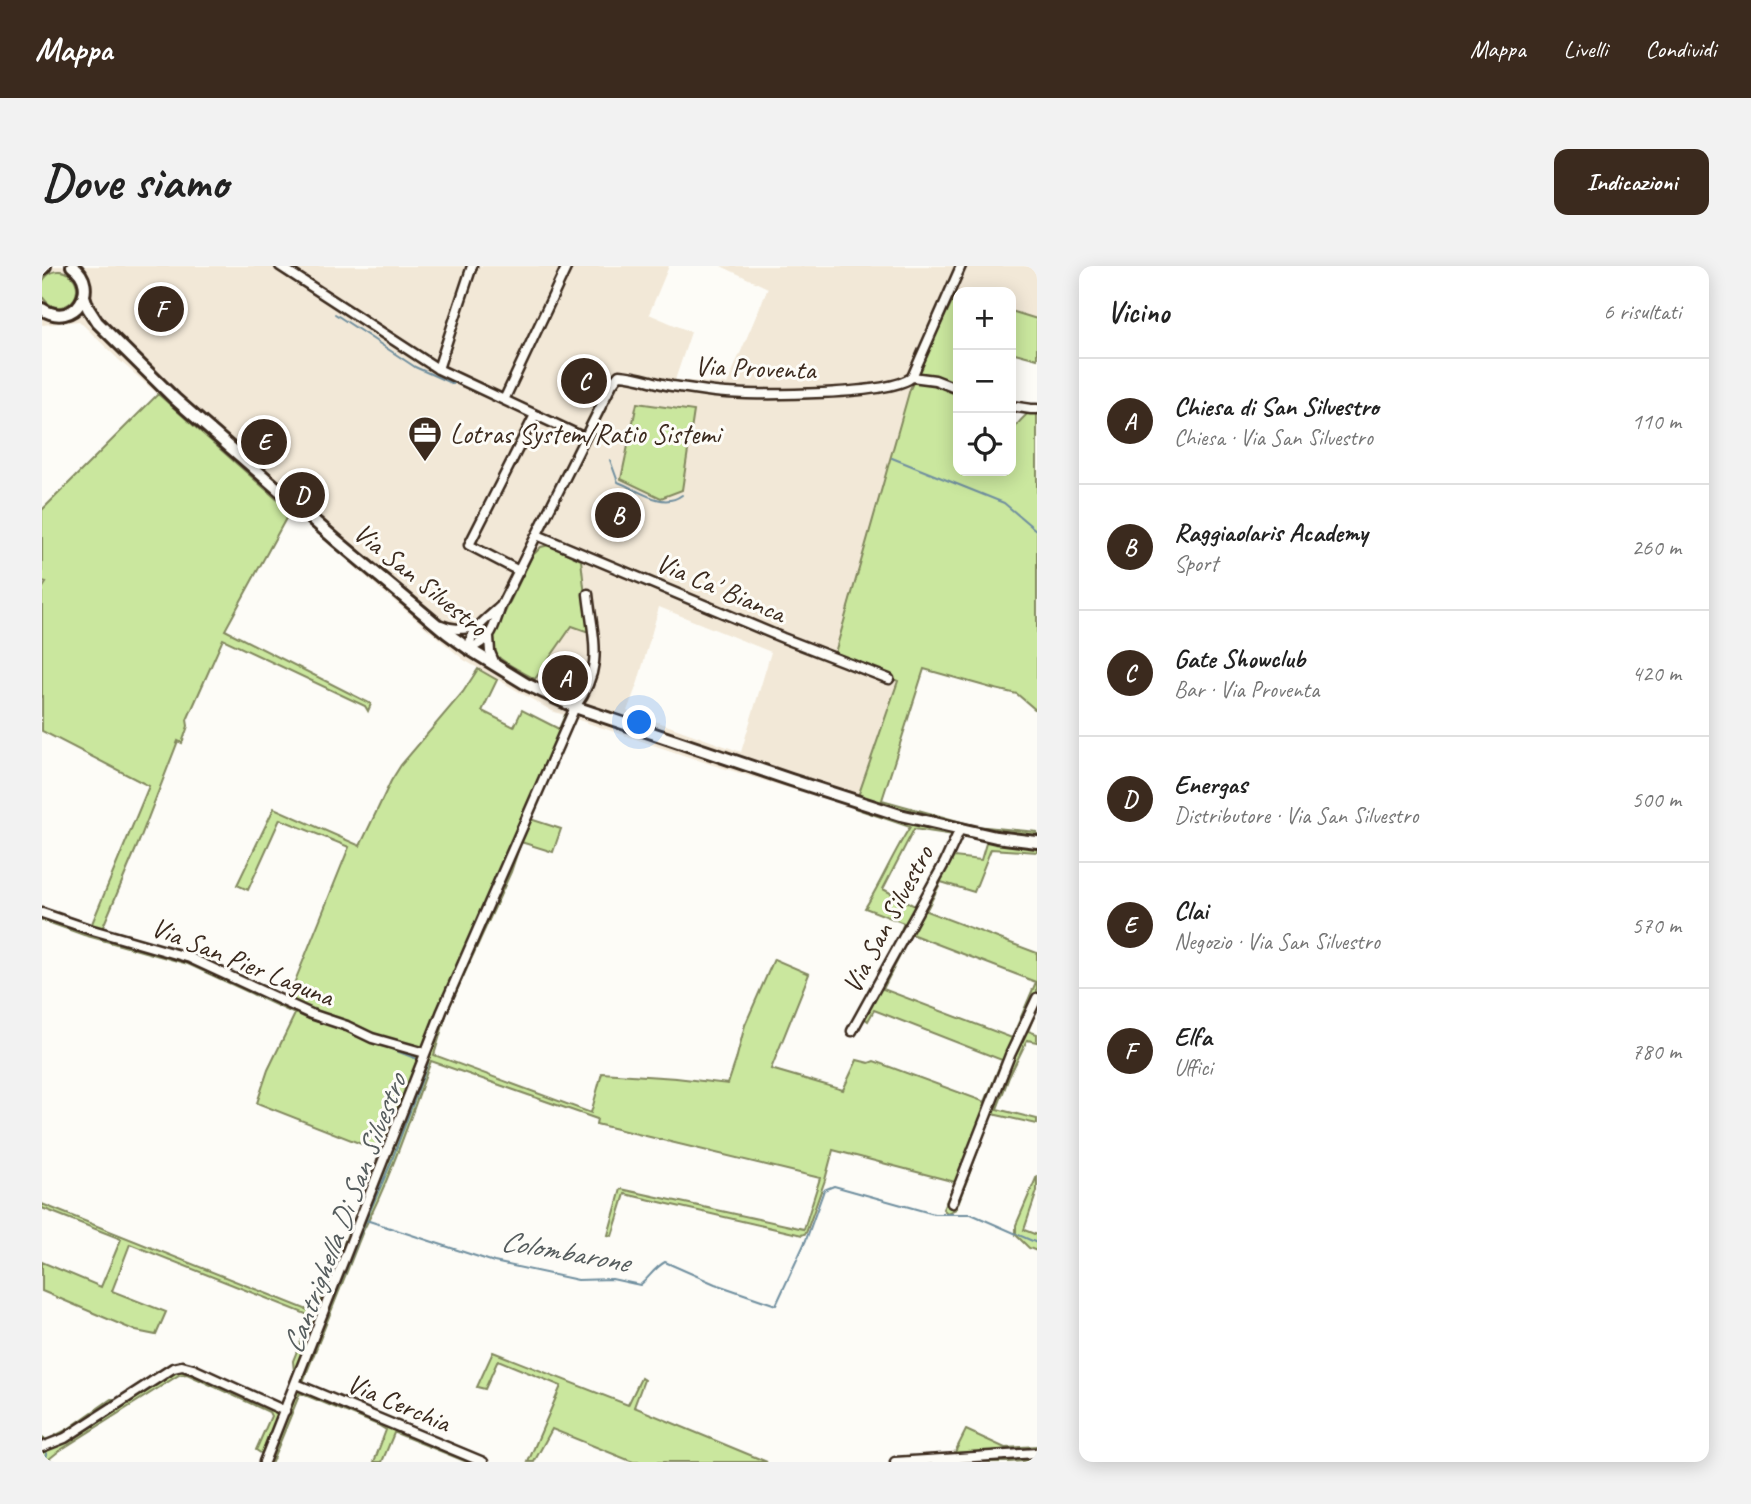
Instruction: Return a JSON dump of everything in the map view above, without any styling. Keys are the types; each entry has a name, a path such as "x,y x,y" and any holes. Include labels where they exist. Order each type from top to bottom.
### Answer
{"main road":[{"name":"Via San Silvestro","path":"76,269 84,282 84,296 88,308 97,322 186,408 433,621 498,668 575,707 791,780 888,811 996,837 1037,842"},
{"path":"45,314 69,313 84,296"},
{"name":"Via San Silvestro","path":"69,313 97,322"}],"street":[{"path":"280,266 438,369 585,439"},
{"path":"438,369 472,266"},
{"path":"504,400 566,266"},
{"path":"912,377 963,266"},
{"name":"Via Proventa","path":"489,637 501,606 611,384 619,376 725,393 789,394 870,389 908,381 912,377 935,380 953,387"},
{"path":"1016,407 1037,408"},
{"path":"519,571 469,545 535,415"},
{"name":"Via Ca' Bianca","path":"537,535 783,638 889,679"},
{"path":"264,1462 425,1053 575,707 591,680 595,661 588,594"},
{"name":"Via Proventa","path":"469,649 471,635 501,606"},
{"path":"433,621 443,627 455,629 479,626"},
{"path":"469,649 485,642 489,637"},
{"path":"489,637 490,652 498,668"},
{"name":"Via San Silvestro","path":"852,1031 945,862 960,828"},
{"name":"Via San Pier Laguna","path":"42,913 190,958 311,1014 372,1038 425,1053"},
{"path":"952,1203 1010,1055 1037,998"},
{"path":"42,1447 65,1438 163,1374 182,1366 285,1411"},
{"name":"Via Cerchia","path":"296,1384 483,1462"},
{"path":"895,1462 1037,1453"}],"shaded area":[{"path":"42,266 669,266 649,314 691,332 675,380 727,384 768,288 721,266 1037,266 1037,319 1016,313 1016,287 953,287 953,299 910,389 835,652 899,681 854,808 710,764 552,711 464,660 119,360 79,321 42,325","holes":["659,607 771,652 741,752 627,711"]}],"green space":[{"path":"59,271 72,276 77,289 72,302 59,307 46,302 41,289 46,276"},
{"path":"953,299 953,476 1016,476 1016,426 1037,406 1037,711 1017,694 924,669 882,800 976,826 1037,832 1037,852 991,849 974,892 941,882 926,911 1037,953 1037,1009 1028,1031 1037,1034 1037,1042 1027,1040 997,1109 1037,1119 1037,1124 992,1114 956,1209 947,1213 943,1209 955,1182 833,1150 806,1233 802,1235 625,1194 612,1236 608,1235 621,1189 804,1229 820,1178 596,1124 597,1119 431,1061 391,1169 363,1231 303,1382 489,1462 467,1462 394,1433 382,1462 374,1462 386,1430 300,1393 272,1462 259,1462 262,1454 256,1450 271,1416 269,1412 187,1374 179,1375 59,1451 48,1462 42,1462 42,1438 47,1440 68,1429 111,1399 120,1399 174,1364 281,1406 294,1372 293,1361 311,1316 130,1244 112,1291 166,1312 156,1335 136,1331 42,1291 42,1262 101,1287 121,1239 42,1208 42,1204 315,1313 382,1152 257,1103 268,1070 295,1014 188,964 84,935 42,920 42,908 91,926 149,786 42,731 42,589 46,583 42,582 42,510 158,394 290,511 225,630 371,704 368,711 365,706 223,639 187,720 188,726 182,743 178,741 102,929 124,938 127,935 153,946 156,944 179,953 181,951 287,1001 349,847 280,819 248,890 237,885 274,808 360,846 401,765 463,692 478,669 497,680 482,711 514,727 522,710 559,729 565,715 574,718 530,819 561,829 553,852 521,842 511,872 447,1012 434,1055 591,1113 602,1073 728,1084 745,1025 774,959 809,974 771,1069 843,1090 857,1060 869,1063 874,1061 985,1102 1002,1060 874,1010 868,1021 864,1018 904,923 865,908 910,827 854,808 898,681 835,653 910,389","holes":["914,829 987,840 981,860 954,857 922,910 883,889","911,934 1036,982 1012,1038 883,989"]},
{"path":"1016,313 1037,319 1037,359 1016,353"},
{"path":"637,403 694,411 682,490 661,498 621,479"},
{"path":"549,545 581,560 589,632 572,626 535,679 499,657 494,650 493,637 532,556 541,547"},
{"path":"1037,1176 1037,1191 1024,1230 1037,1235 1037,1251 1029,1248 1016,1235 1016,1225"},
{"path":"493,1352 628,1405 641,1378 644,1380 634,1407 767,1462 633,1462 552,1429 534,1462 528,1462 561,1386 498,1360 485,1389 477,1387"},
{"path":"966,1430 1005,1448 1037,1446 1037,1460 950,1462"}],"waterway":[{"path":"335,314 415,367 453,384"},
{"path":"892,458 1004,503 1037,531"},
{"path":"610,460 618,482 642,494 658,500 674,499 682,495"},
{"name":"Cantrighella Di San Silvestro","path":"42,918 95,936 187,961 302,1014"},
{"name":"Cantrighella Di San Silvestro","path":"327,1023 354,1034"},
{"name":"Cantrighella Di San Silvestro","path":"379,1044 417,1059"},
{"name":"Colombarone","path":"301,1381 390,1165 426,1063"},
{"name":"Colombarone","path":"366,1220 494,1262 578,1280 612,1279 640,1285 665,1262 715,1284 776,1305 806,1240 824,1190 834,1186 934,1214 971,1214 1037,1243"},
{"path":"44,1462 47,1450"}],"place":[{"name":"Elfa","path":"161,309"},
{"name":"Gate Showclub","path":"584,381"},
{"name":"Clai","path":"264,442"},
{"name":"Lotras System/Ratio Sistemi","path":"425,463"},
{"name":"Energas","path":"302,495"},
{"name":"Raggiaolaris Academy","path":"618,515"},
{"name":"Chiesa di San Silvestro","path":"565,678"}]}
